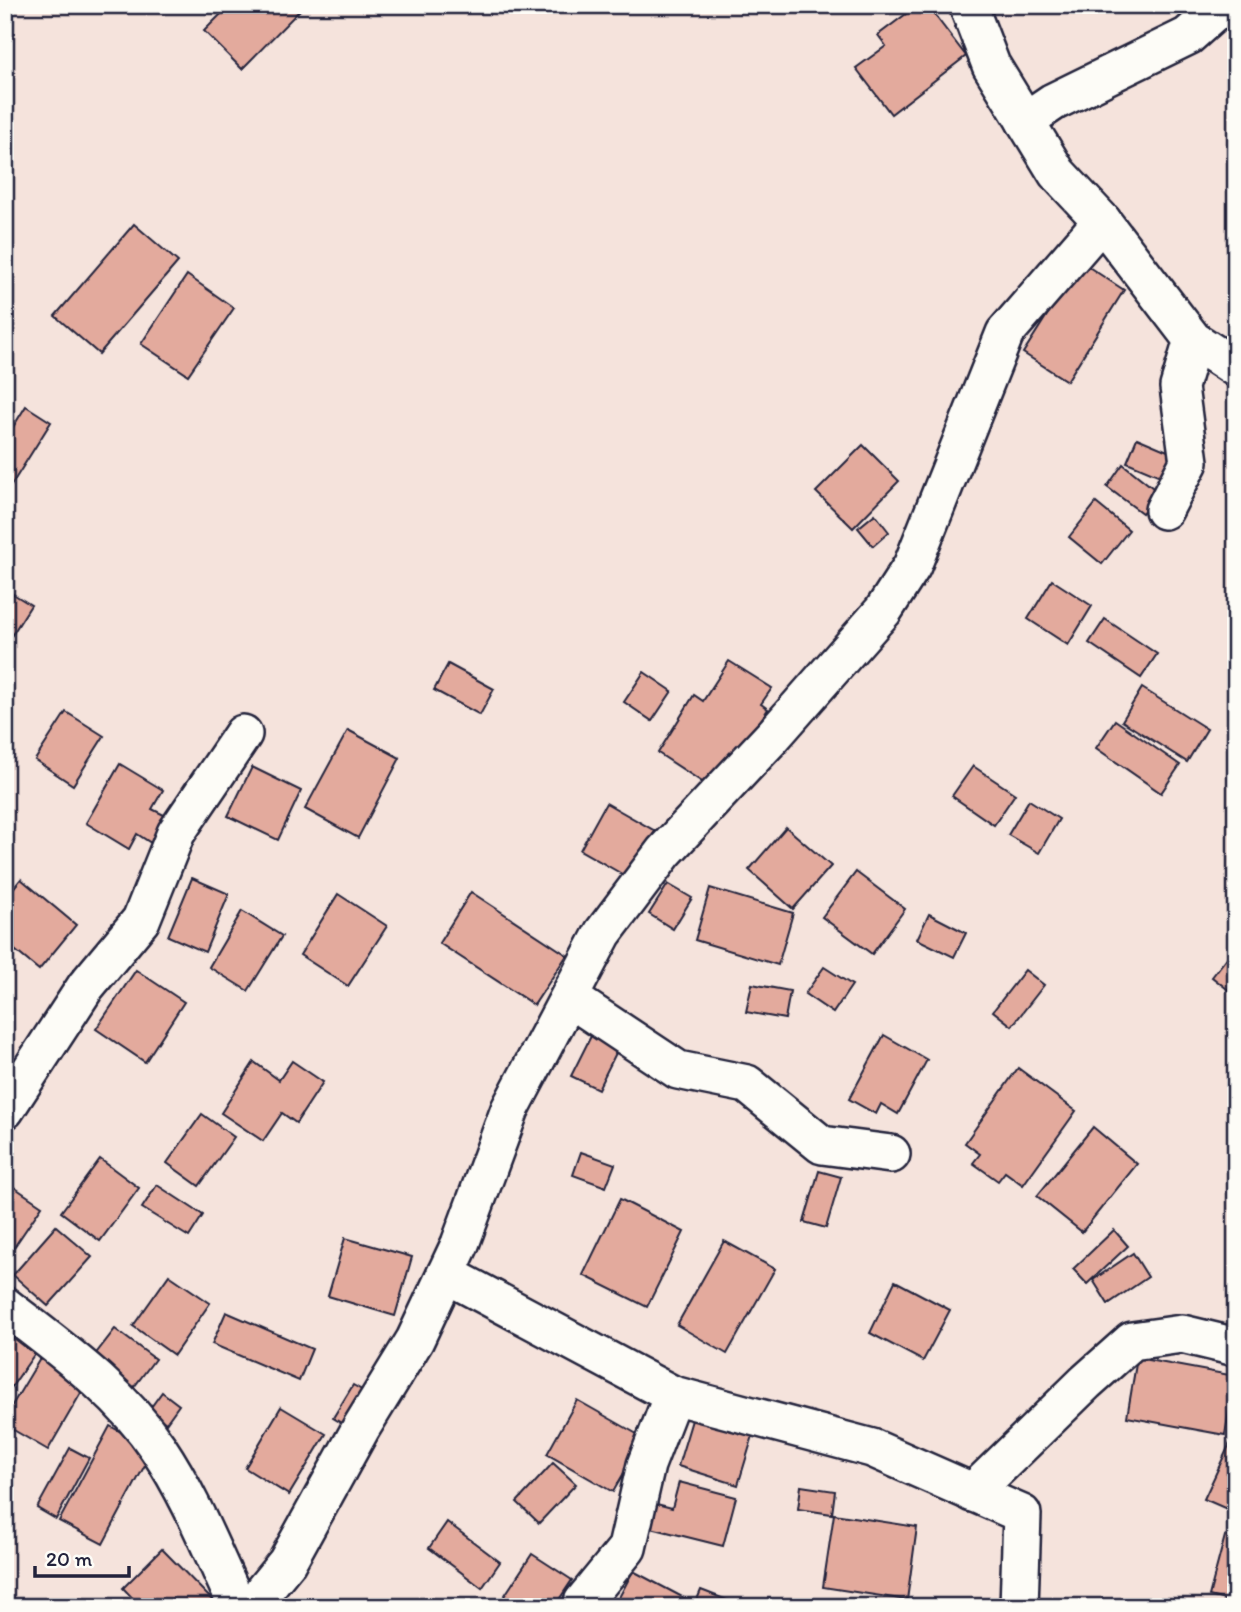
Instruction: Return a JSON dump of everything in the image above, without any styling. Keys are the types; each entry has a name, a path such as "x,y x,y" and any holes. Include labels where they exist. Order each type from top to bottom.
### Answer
{"street":[{"path":"968,5 991,65 1057,173 1102,220 1193,340 1236,368"},
{"path":"1025,121 1053,102 1188,36 1223,5"},
{"path":"258,1607 264,1590 287,1562 361,1428 415,1340 446,1274 510,1109 571,999 603,933 664,852 774,736 883,611 912,566 1005,333 1102,220"},
{"path":"1164,510 1189,463 1179,387 1193,340"},
{"path":"5,1110 16,1074 141,920 176,833 243,734"},
{"path":"571,999 678,1070 747,1084 822,1145 891,1154"},
{"path":"446,1274 673,1395 872,1448 1022,1514 1019,1607"},
{"path":"5,1306 102,1382 158,1447 181,1486 238,1607"},
{"path":"972,1493 1132,1341 1182,1335 1236,1347"},
{"path":"583,1602 627,1548 646,1465 673,1395"}],"building":[{"path":"230,5 305,5 242,69 204,31"},
{"path":"918,5 927,5 966,56 891,114 856,68 886,46 878,35"},
{"path":"134,224 178,262 99,354 55,316"},
{"path":"1081,262 1124,290 1067,381 1023,353"},
{"path":"187,275 234,308 188,375 141,344"},
{"path":"26,406 51,422 7,492 5,440"},
{"path":"1137,438 1182,457 1172,481 1127,462"},
{"path":"863,445 899,481 853,528 816,492"},
{"path":"1123,464 1158,492 1142,513 1107,487"},
{"path":"1096,503 1129,530 1102,564 1069,537"},
{"path":"875,514 889,532 873,546 858,528"},
{"path":"1052,580 1092,606 1068,645 1028,619"},
{"path":"5,589 31,605 5,646"},
{"path":"1105,619 1157,654 1141,678 1089,643"},
{"path":"729,661 772,688 761,704 768,709 716,791 658,753 694,695 703,701"},
{"path":"448,664 494,689 480,715 434,690"},
{"path":"644,672 672,691 652,721 624,702"},
{"path":"1142,688 1207,729 1187,762 1122,721"},
{"path":"66,712 104,736 73,785 35,760"},
{"path":"1115,720 1180,765 1161,793 1096,748"},
{"path":"348,730 400,758 358,838 305,809"},
{"path":"120,764 163,790 152,809 166,816 151,843 137,834 129,849 86,823"},
{"path":"973,766 1015,794 994,825 952,796"},
{"path":"252,767 301,791 278,840 228,816"},
{"path":"1029,800 1059,819 1039,853 1008,835"},
{"path":"606,803 655,831 629,878 580,850"},
{"path":"786,827 831,866 793,909 749,870"},
{"path":"856,872 905,909 872,954 822,917"},
{"path":"192,878 229,894 205,952 168,936"},
{"path":"21,879 76,925 39,970 5,942 5,898"},
{"path":"668,884 692,898 673,929 649,914"},
{"path":"710,888 793,913 778,965 695,940"},
{"path":"471,892 567,955 534,1005 439,943"},
{"path":"338,894 387,926 348,986 300,955"},
{"path":"242,911 282,936 248,991 209,967"},
{"path":"929,914 966,933 954,957 917,939"},
{"path":"1236,946 1236,996 1212,977"},
{"path":"824,967 852,985 833,1013 805,994"},
{"path":"136,970 184,1002 145,1062 96,1029"},
{"path":"1025,970 1044,985 1012,1026 993,1011"},
{"path":"752,984 790,991 785,1019 746,1012"},
{"path":"594,1030 621,1043 598,1089 571,1076"},
{"path":"884,1035 927,1060 898,1114 881,1104 876,1114 849,1099"},
{"path":"292,1061 323,1082 296,1123 282,1113 263,1141 221,1113 254,1062 279,1080"},
{"path":"1018,1068 1076,1111 1023,1185 1005,1172 998,1181 973,1163 980,1154 965,1143"},
{"path":"202,1114 234,1137 199,1186 167,1163"},
{"path":"1093,1127 1137,1164 1082,1232 1037,1196"},
{"path":"581,1152 615,1164 606,1187 573,1175"},
{"path":"100,1159 139,1188 100,1241 61,1212"},
{"path":"819,1171 841,1177 826,1228 804,1222"},
{"path":"5,1181 42,1206 6,1259 5,1259"},
{"path":"157,1185 203,1215 189,1237 142,1208"},
{"path":"620,1199 684,1232 647,1307 583,1275"},
{"path":"56,1226 92,1257 48,1306 13,1275"},
{"path":"1114,1230 1128,1246 1087,1284 1073,1269"},
{"path":"345,1238 412,1257 395,1316 328,1296"},
{"path":"724,1241 775,1269 727,1354 677,1325"},
{"path":"1133,1253 1148,1277 1108,1304 1093,1280"},
{"path":"169,1275 210,1303 174,1355 133,1326"},
{"path":"895,1281 950,1310 923,1361 870,1333"},
{"path":"226,1312 312,1349 299,1381 212,1344"},
{"path":"5,1325 38,1349 8,1392 5,1390"},
{"path":"115,1329 155,1359 134,1387 94,1356"},
{"path":"41,1357 74,1376 81,1393 48,1450 5,1425 5,1417"},
{"path":"1137,1358 1235,1376 1225,1435 1127,1417"},
{"path":"353,1385 374,1397 355,1431 333,1418"},
{"path":"162,1392 179,1405 166,1423 149,1410"},
{"path":"577,1400 644,1438 613,1492 547,1454"},
{"path":"281,1407 326,1434 289,1495 245,1468"},
{"path":"695,1410 755,1429 738,1485 678,1466"},
{"path":"110,1426 153,1450 103,1544 59,1521"},
{"path":"1231,1441 1236,1443 1236,1513 1204,1499"},
{"path":"70,1448 89,1458 56,1519 37,1508"},
{"path":"553,1463 576,1484 539,1523 517,1502"},
{"path":"679,1482 736,1497 723,1546 639,1525 645,1501 672,1508"},
{"path":"801,1486 835,1491 832,1514 798,1509"},
{"path":"834,1514 917,1527 907,1600 823,1587"},
{"path":"447,1522 500,1562 482,1588 429,1548"},
{"path":"1225,1536 1236,1538 1236,1607 1232,1607 1233,1602 1209,1596"},
{"path":"162,1549 219,1607 141,1607 123,1588"},
{"path":"532,1554 572,1580 554,1607 497,1607"},
{"path":"633,1571 688,1600 684,1607 615,1605"},
{"path":"701,1590 745,1607 694,1607"}]}
